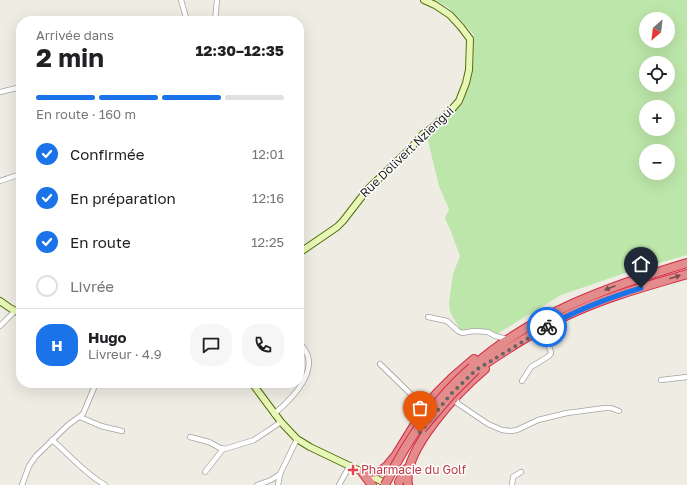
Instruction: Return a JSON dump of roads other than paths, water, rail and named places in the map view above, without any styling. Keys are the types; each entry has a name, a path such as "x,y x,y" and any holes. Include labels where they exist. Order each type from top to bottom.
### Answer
{"highway":[{"path":"383,482 396,455 425,408 446,383 468,363 488,348 508,339 557,310 584,298 642,276 687,263"},
{"path":"390,485 420,432 474,369 567,315 626,292 687,274"},
{"path":"383,482 425,416 447,390 474,369 508,339"},
{"path":"399,484 410,462 434,424 457,396 475,377 514,346"},
{"path":"369,477 383,469 396,455"},
{"path":"408,485 407,475 410,462"}],"street":[{"path":"181,0 186,16"},
{"path":"215,16 217,0"},
{"name":"Rue Dolivert Nziengui","path":"304,250 344,221 366,190 459,101 469,70 470,39 450,15 424,0"},
{"path":"0,92 16,88"},
{"path":"0,181 16,176"},
{"path":"0,301 16,311"},
{"path":"0,326 16,314"},
{"path":"428,317 449,322 462,333 474,331 488,332 495,336 508,339"},
{"path":"522,381 531,367 549,356 551,353 540,331"},
{"path":"304,349 309,358 309,368 304,380"},
{"path":"380,364 425,408"},
{"path":"661,380 687,377"},
{"path":"22,485 29,466 36,456 68,425 80,417 86,409 94,388"},
{"path":"256,388 274,414 297,439 310,447 350,465 369,477 383,482 393,476 399,484"},
{"path":"274,414 286,404 299,388"},
{"path":"457,396 457,403 462,407 488,424 506,431 517,430 538,420 567,414 604,408 611,408 619,411"},
{"path":"80,417 101,426 122,431"},
{"path":"205,472 223,449 254,440 281,422"},
{"path":"190,437 209,442 223,449"},
{"path":"278,485 280,474 297,439"},
{"path":"52,440 76,463 105,485"},
{"path":"339,485 350,465"},
{"path":"512,485 513,478 517,473 521,472"},
{"path":"257,485 271,480 280,474"}],"place":[{"name":"Pharmacie du Golf","path":"353,470"}]}
